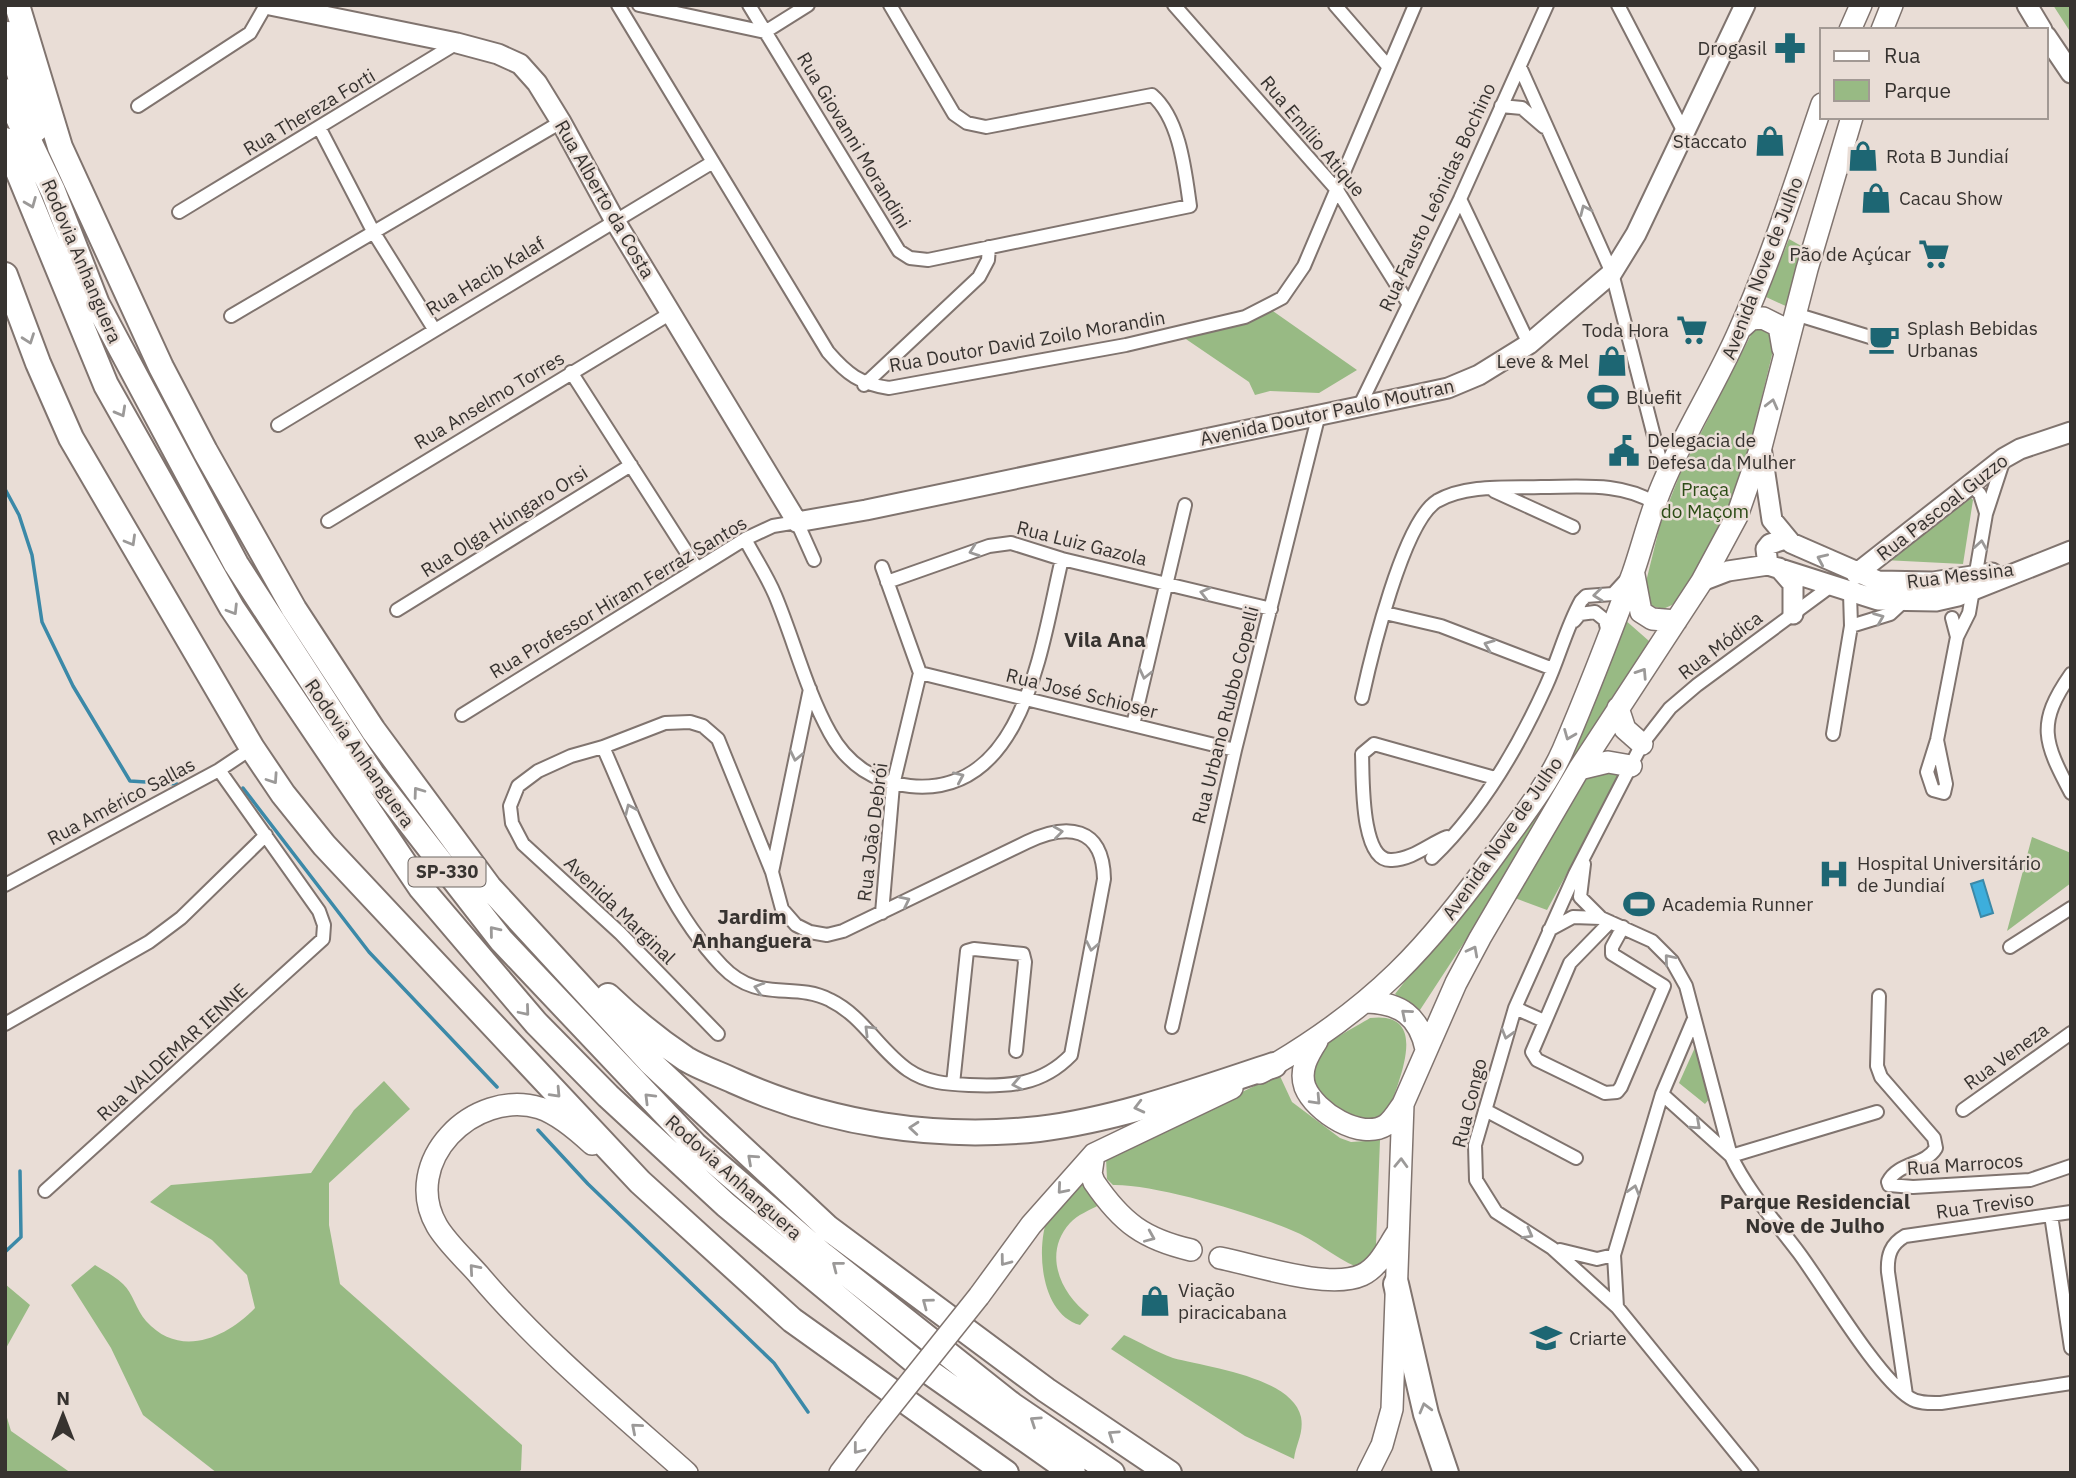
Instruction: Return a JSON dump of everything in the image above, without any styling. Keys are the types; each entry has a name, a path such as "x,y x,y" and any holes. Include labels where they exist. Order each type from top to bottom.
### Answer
{"highway":[{"path":"17,5 60,147 161,367 294,609 373,730 497,896 650,1062 828,1228 1045,1390 1169,1473"},
{"path":"5,23 53,191"},
{"name":"Rodovia Anhanguera","path":"5,91 53,191 97,304 236,564 372,774 501,940 695,1145 823,1255 1012,1405 1112,1473"},
{"name":"Rodovia Anhanguera","path":"5,140 112,397 232,608 421,888 536,1023 608,1096 726,1205 918,1364 1073,1473"},
{"path":"5,275 38,363 71,438 252,748 283,794 324,845 640,1182 792,1320 1006,1473"},
{"path":"438,820 588,977 631,1017 688,1060 776,1100 854,1122 999,1132 1088,1120 1154,1103 1274,1065"},
{"path":"1396,1284 1426,1414 1446,1473"}],"main road":[{"path":"1851,28 1861,5"},
{"path":"1883,28 1892,5"},
{"name":"Avenida Nove de Julho","path":"1094,1154 1274,1065 1318,1040 1367,1002 1420,951 1454,913 1535,798 1562,753 1634,570 1665,479 1740,329 1820,109"},
{"name":"Avenida Nove de Julho","path":"1368,1473 1382,1444 1392,1409 1404,1104 1426,1049 1480,938 1579,769 1702,581 1737,516 1761,447 1783,358 1851,119"},
{"path":"1740,329 1756,318 1779,326 1783,358"},
{"path":"1634,570 1641,612 1651,619 1676,621"},
{"path":"1618,708 1625,729 1642,744"},
{"path":"1579,769 1608,762 1632,766"},
{"path":"1367,1002 1392,1004 1402,1009 1415,1021 1426,1049"},
{"path":"1318,1040 1307,1057 1303,1078 1306,1087 1320,1106 1350,1126 1364,1130 1388,1124 1404,1104"},
{"path":"640,1182 574,1128 540,1108 506,1106 475,1114 450,1131 432,1161 428,1195 436,1226 503,1303 569,1369 687,1473"},
{"path":"1094,1154 1091,1174 1094,1182 1135,1230 1167,1244 1191,1250"},
{"path":"839,1473 1031,1226 1094,1154"},
{"path":"1220,1258 1319,1278 1353,1278 1373,1268 1398,1232"}],"street":[{"name":"Rua Alberto da Costa","path":"268,5 457,43 498,54 520,65 537,83 561,122 615,221 797,522 814,560"},
{"path":"138,106 250,33 268,5"},
{"name":"Rua Doutor David Zoilo Morandin","path":"618,5 828,352 845,372 864,384 889,388 1126,345 1245,317 1282,298 1293,284 1337,190 1387,65 1415,5"},
{"path":"639,5 765,32 808,5"},
{"name":"Rua Giovanni Morandini","path":"750,5 899,251 910,258 928,260 1189,206 1185,172 1165,106 1152,95 986,127 967,123 954,114 890,5"},
{"name":"Rua Emílio Atique","path":"1174,5 1337,190 1408,303"},
{"path":"1335,5 1387,65"},
{"name":"Rua Fausto Leônidas Bochino","path":"1360,405 1460,199 1547,5"},
{"path":"1618,5 1684,132"},
{"name":"Avenida Doutor Paulo Moutran","path":"797,522 866,510 1448,388 1479,375 1529,344 1596,289 1612,272 1636,234 1745,5"},
{"path":"2026,5 2041,28"},
{"path":"2048,39 2071,73"},
{"name":"Rua Thereza Forti","path":"179,212 320,129 457,43"},
{"path":"1520,67 1612,272 1665,479"},
{"path":"1501,107 1522,108 1550,132"},
{"path":"231,316 561,122"},
{"path":"320,129 374,233 434,329"},
{"name":"Rua Hacib Kalaf","path":"278,425 713,162"},
{"path":"1460,199 1529,344"},
{"path":"864,384 979,277 988,260 989,247"},
{"name":"Rua Anselmo Torres","path":"328,521 671,313"},
{"path":"1796,314 1870,337"},
{"path":"571,372 696,567"},
{"name":"Rua Urbano Rubbo Copelli","path":"1172,1027 1234,750 1319,414"},
{"name":"Rua Pascoal Guzzo","path":"1846,584 2004,458 2020,449 2071,432"},
{"path":"1761,447 1772,520 1786,539 1770,544 1766,549 1773,566 1793,584 1794,614"},
{"path":"1937,740 1957,637 1969,613 1986,514 2004,458"},
{"name":"Rua Olga Húngaro Orsi","path":"397,610 631,465"},
{"path":"1970,484 1980,494 1986,514"},
{"path":"1362,698 1385,613 1410,541 1428,508 1448,496 1489,489 1623,488 1634,490 1655,503"},
{"path":"1489,489 1573,527"},
{"path":"1133,725 1185,505"},
{"name":"Rua Professor Hiram Ferraz Santos","path":"462,715 696,567 774,526 797,522"},
{"path":"745,539 774,593 830,734 850,759 870,776 893,785 919,787 944,784 964,777 989,760 1017,722 1026,699 1062,559"},
{"name":"Rua Messina","path":"1786,539 1846,584 1975,582"},
{"name":"Rua Luiz Gazola","path":"887,582 999,543 1024,544 1062,559 1271,609"},
{"name":"Rua Messina","path":"1702,581 1738,568 1773,566 1846,584 1903,602 1936,601 1975,582 2071,551"},
{"path":"882,567 920,673"},
{"path":"1432,858 1457,834 1495,778 1535,710 1569,627 1586,596 1613,593 1634,570"},
{"path":"1833,734 1851,626 1846,584"},
{"name":"Rua Módica","path":"1642,744 1670,708 1696,685 1794,614 1846,584"},
{"path":"1936,601 1952,618 1957,637"},
{"path":"1851,626 1890,614 1903,602"},
{"path":"1569,627 1580,614 1595,612 1605,620 1609,636"},
{"path":"1385,613 1441,626 1553,669"},
{"path":"1952,618 1969,613"},
{"name":"Rua José Schioser","path":"920,673 1234,750"},
{"name":"Rua João Debrói","path":"882,913 893,785 920,673"},
{"path":"2071,674 2053,702 2045,727 2056,765 2071,793"},
{"path":"772,872 810,689"},
{"path":"690,722 703,726 718,739 772,872 782,909 796,925 810,932 827,935 843,932 1041,835 1069,830 1088,837 1104,864 1104,879 1071,1055 1049,1073 1016,1085 925,1081 906,1069 849,1009 827,998 775,992 738,981 715,959 666,890 603,747 665,723 690,722"},
{"path":"1457,834 1404,858 1389,861 1381,858 1371,843 1364,809 1362,754 1374,744 1495,778"},
{"name":"Rua Congo","path":"1642,744 1549,930 1515,1008 1475,1145 1474,1164 1483,1196 1496,1212 1518,1229 1552,1248 1617,1307 1752,1473"},
{"name":"Avenida Marginal","path":"603,747 570,756 538,771 518,786 510,806 512,823 523,844 620,933 718,1034"},
{"name":"Rua Américo Sallas","path":"5,885 219,770 252,748"},
{"path":"2056,765 2071,769"},
{"path":"5,1024 149,942 181,918 266,835 219,770"},
{"name":"Rua VALDEMAR IENNE","path":"45,1191 323,939 324,925 319,911 266,835"},
{"path":"1584,860 1580,897 1605,920"},
{"path":"2010,947 2071,908"},
{"path":"1549,930 1573,918 1605,920 1652,941 1672,961 1686,986 1693,1021 1731,1156 1742,1179 1799,1253 1883,1371 1906,1395 1924,1403 1941,1404 2071,1383"},
{"path":"1605,920 1570,963 1532,1048 1533,1057 1605,1093 1616,1092 1664,986 1612,954 1612,947 1623,927"},
{"path":"953,1084 967,951 974,949 1023,954 1025,962 1016,1051"},
{"name":"Rua Marrocos","path":"1879,996 1877,1066 1881,1077 1934,1138 1936,1148 1932,1154 1894,1170 1889,1185 1913,1187 2030,1180 2071,1166"},
{"path":"1515,1008 1544,1021"},
{"path":"1617,1307 1614,1255 1662,1094 1693,1021"},
{"name":"Rua Veneza","path":"1963,1110 2071,1033"},
{"path":"1662,1094 1731,1156"},
{"path":"1485,1110 1576,1158"},
{"path":"1731,1156 1877,1112"},
{"name":"Rua Treviso","path":"1906,1395 1887,1258 1897,1241 1905,1236 2071,1213"},
{"path":"2051,1215 2071,1348"},
{"path":"1552,1248 1597,1259 1614,1255"}],"green space":[{"path":"2053,5 2071,5 2071,33"},
{"path":"1789,239 1803,247 1790,308 1766,297"},
{"path":"1267,307 1357,370 1319,393 1270,391 1255,395 1249,382 1177,333"},
{"name":"Praça do Maçom","path":"1756,325 1778,330 1749,450 1752,471 1701,568 1672,605 1663,609 1652,606 1644,590 1660,525 1680,474"},
{"path":"1967,493 1973,500 1963,564 1884,560"},
{"path":"1624,619 1649,641 1556,802 1418,1013 1395,994 1509,848"},
{"path":"1615,770 1620,776 1547,910 1515,898 1584,776"},
{"path":"2032,837 2071,853 2071,883 2007,931"},
{"path":"1370,1018 1389,1019 1401,1025 1406,1037 1403,1069 1387,1116 1375,1120 1360,1119 1331,1106 1319,1096 1311,1084 1308,1071 1316,1053 1338,1036"},
{"path":"1697,1043 1710,1098 1705,1104 1679,1083"},
{"path":"1279,1074 1292,1102 1340,1138 1351,1142 1380,1140 1376,1245 1370,1257 1357,1267 1300,1234 1274,1223 1177,1194 1113,1185 1107,1179 1106,1158"},
{"path":"384,1081 410,1109 329,1183 329,1225 340,1284 522,1445 521,1470 517,1473 217,1473 143,1415 111,1348 71,1285 95,1265 117,1278 146,1321 159,1333 173,1339 202,1340 231,1328 255,1308 247,1275 212,1240 150,1202 171,1185 311,1173 354,1110"},
{"path":"1080,1176 1088,1193 1099,1205 1070,1223 1057,1248 1056,1260 1063,1285 1089,1315 1080,1325 1056,1308 1049,1293 1044,1277 1042,1243 1049,1214"},
{"path":"5,1284 30,1305 5,1350"},
{"path":"1124,1335 1173,1358 1246,1376 1282,1392 1294,1403 1301,1417 1301,1433 1294,1459 1245,1436 1111,1349"},
{"path":"5,1411 11,1431 71,1473 5,1473"}],"water":[{"path":"1983,880 1993,913 1981,917 1971,884"}],"waterway":[{"path":"5,489 19,515 32,555 42,622 73,686 130,781 177,784"},
{"path":"243,788 369,952 497,1087"},
{"path":"538,1130 588,1184 774,1363 808,1412"},
{"path":"5,1252 21,1237 20,1171"}],"place":[{"name":"Drogasil","path":"1790,48"},
{"name":"Staccato","path":"1770,141"},
{"name":"Rota B Jundiaí","path":"1863,156"},
{"name":"Cacau Show","path":"1876,198"},
{"name":"Pão de Açúcar","path":"1934,254"},
{"name":"Toda Hora","path":"1692,330"},
{"name":"Splash Bebidas Urbanas","path":"1884,339"},
{"name":"Leve & Mel","path":"1612,361"},
{"name":"Bluefit","path":"1603,397"},
{"name":"Delegacia de Defesa da Mulher","path":"1624,451"},
{"name":"Hospital Universitário de Jundiaí","path":"1834,874"},
{"name":"Academia Runner","path":"1639,904"},
{"name":"Viação piracicabana","path":"1155,1301"},
{"name":"Criarte","path":"1546,1338"}],"district":[{"name":"Vila Ana","path":"1105,640"},
{"name":"Jardim Anhanguera","path":"752,929"},
{"name":"Parque Residencial Nove de Julho","path":"1815,1214"}]}
